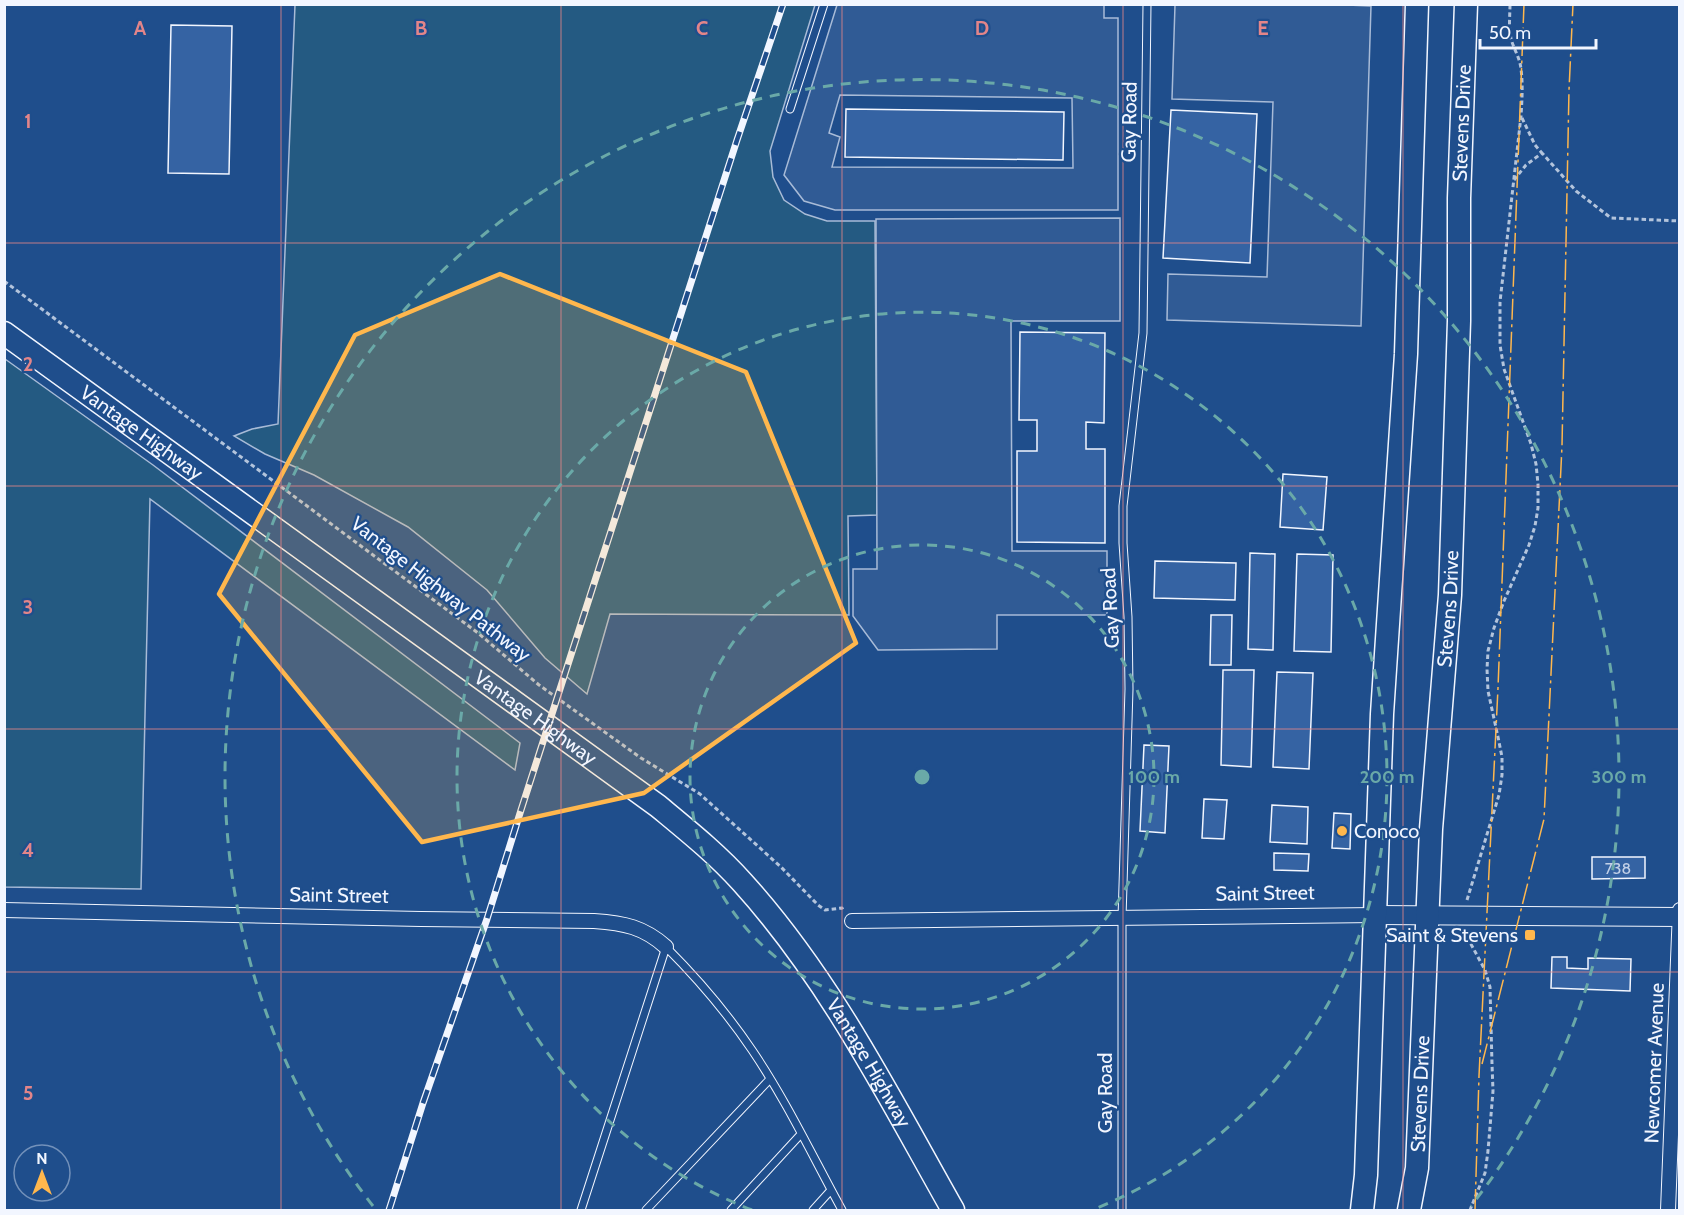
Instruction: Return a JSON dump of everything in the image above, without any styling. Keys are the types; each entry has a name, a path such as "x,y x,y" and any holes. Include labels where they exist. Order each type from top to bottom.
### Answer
{"main road":[{"path":"1362,1210 1366,1175 1382,714 1406,354 1417,4"},
{"name":"Stevens Drive","path":"1409,1210 1416,1168 1419,1123 1431,829 1450,595 1466,4"},
{"name":"Vantage Highway","path":"4,333 658,806 695,837 742,881 780,927 830,996 953,1210"}],"street":[{"name":"Saint Street","path":"4,910 594,921 621,923 638,928 654,936 666,947"},
{"name":"Saint Street","path":"852,921 1376,915 1679,915"},
{"name":"Newcomer Avenue","path":"1668,1210 1679,915"}],"lane":[{"path":"790,109 824,4"},
{"name":"Gay Road","path":"1122,1210 1122,918 1129,689 1123,506 1143,333 1147,4"},
{"path":"581,1210 666,947 719,1006 752,1050 842,1210"},
{"path":"646,1210 770,1079"},
{"path":"731,1210 801,1134"},
{"path":"813,1210 831,1190"}],"path":[{"path":"1470,1210 1485,1173 1492,1082 1490,987 1485,969 1466,935 1467,898 1499,795 1502,775 1500,747 1488,691 1488,651 1504,602 1529,545 1538,508 1536,464 1504,369 1500,345 1500,302 1521,116 1521,69 1511,42 1510,4"},
{"path":"1521,116 1526,129 1542,153 1576,191 1611,218 1680,221"},
{"path":"1513,181 1526,165 1542,153"},
{"name":"Vantage Highway Pathway","path":"4,281 478,633 539,686 641,758 700,794 781,867 818,906 825,910 842,908 852,921"}],"highlighted area":[{"path":"500,274 746,372 856,643 644,793 422,842 219,594 355,335"}],"shaded area":[{"path":"1104,4 1104,18 1118,18 1118,210 835,210 804,201 784,175 837,5","holes":["840,95 1072,98 1073,168 832,167 840,137 829,133"]},
{"path":"295,5 815,5 770,151 773,177 784,200 805,214 827,221 875,221 877,515 848,516 849,615 610,614 587,694 545,658 487,590 408,527 314,475 265,454 234,436 252,429 278,424"},
{"path":"1175,5 1371,6 1361,326 1167,320 1168,274 1267,277 1273,102 1172,99"},
{"path":"1120,218 1120,321 1011,321 1012,551 1107,551 1107,615 997,615 997,649 878,650 853,616 853,569 877,569 876,219"},
{"path":"5,359 153,465 520,743 515,770 150,499 141,889 5,887"}],"building":[{"path":"171,25 232,26 229,174 168,173"},
{"path":"846,109 1064,112 1063,160 845,157"},
{"path":"1171,110 1257,114 1250,263 1163,258"},
{"path":"1020,332 1105,333 1104,423 1086,422 1086,449 1105,449 1105,543 1017,542 1017,451 1037,451 1037,420 1019,420"},
{"path":"1283,474 1327,477 1323,530 1280,527"},
{"path":"1250,553 1275,554 1273,650 1248,649"},
{"path":"1297,554 1333,555 1331,652 1294,651"},
{"path":"1155,561 1236,563 1235,600 1154,598"},
{"path":"1211,615 1232,615 1231,665 1210,665"},
{"path":"1223,670 1254,670 1251,767 1221,765"},
{"path":"1277,672 1313,673 1309,769 1273,767"},
{"path":"1144,745 1169,746 1165,833 1140,831"},
{"path":"1204,799 1227,800 1224,839 1202,838"},
{"path":"1272,805 1308,807 1307,844 1270,842"},
{"name":"Conoco","path":"1334,813 1351,814 1350,849 1332,848"},
{"name":"Conoco","path":"1274,853 1309,854 1308,871 1274,870"},
{"path":"1592,857 1645,857 1645,878 1592,879"},
{"path":"1552,957 1567,957 1567,968 1588,969 1588,958 1631,959 1630,991 1551,988"}],"railway":[{"path":"389,1210 423,1103 487,919 737,140 783,4"}],"power":[{"path":"1475,1210 1524,4"},
{"path":"1482,1064 1544,819 1562,446 1569,90 1573,4"}],"place":[{"name":"Conoco","path":"1342,831"},
{"name":"Saint & Stevens","path":"1530,935"}]}
